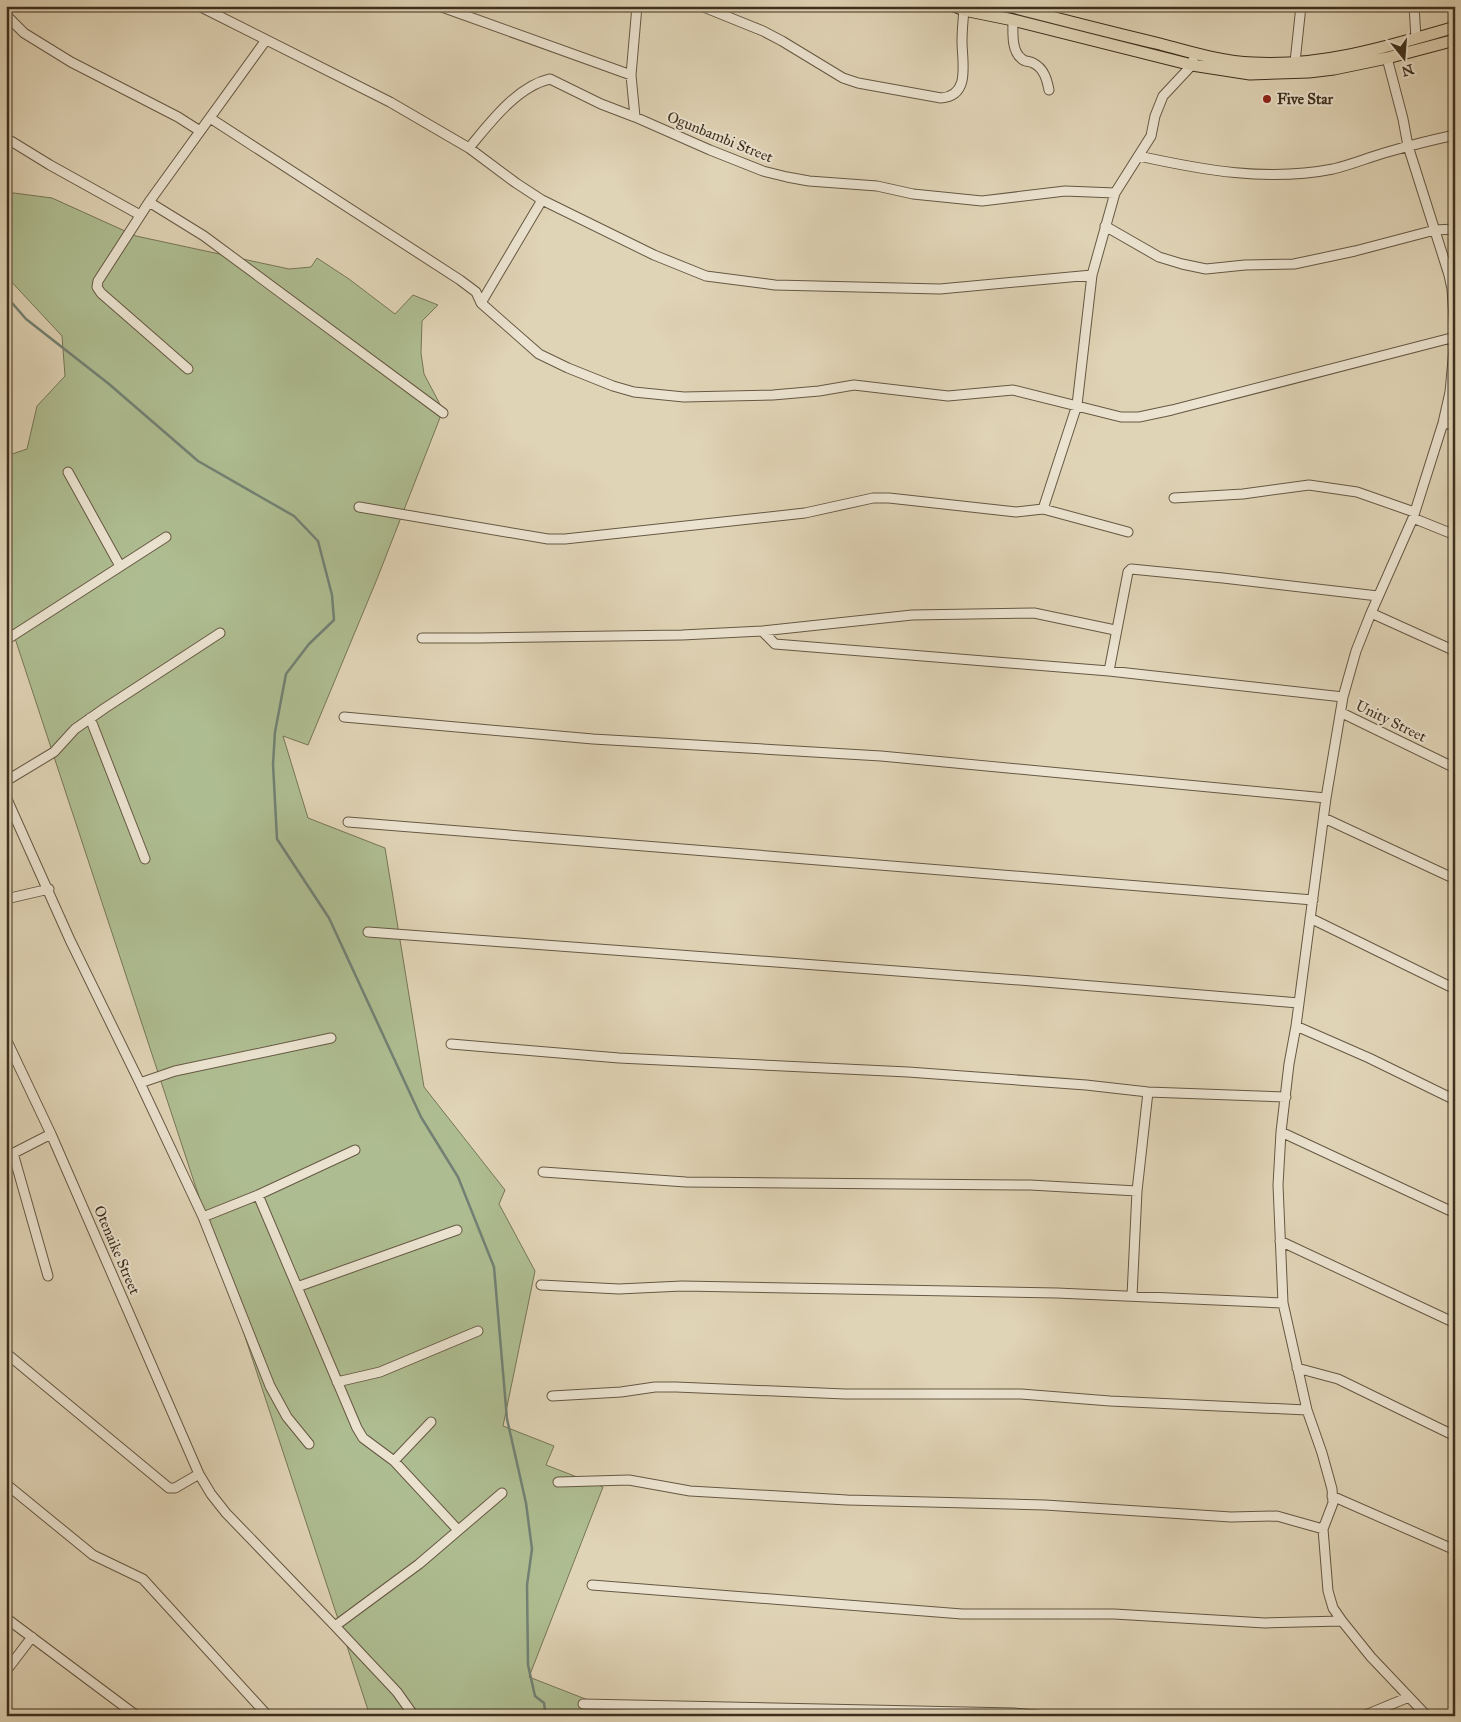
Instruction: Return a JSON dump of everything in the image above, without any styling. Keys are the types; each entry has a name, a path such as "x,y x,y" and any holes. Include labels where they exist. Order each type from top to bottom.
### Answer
{"main road":[{"path":"1008,6 1195,53 1246,63 1294,62 1347,55 1455,26"},
{"path":"959,8 1192,65 1250,74 1309,72 1334,69 1387,58 1455,40"}],"street":[{"path":"199,6 390,102 469,148 542,200 654,255 706,276 775,285 940,289 1092,275"},
{"path":"439,6 631,76"},
{"path":"635,116 631,76 636,6"},
{"path":"702,6 763,31 843,78 858,83 941,98 949,98 956,94 964,66 959,8"},
{"path":"1294,62 1301,6"},
{"path":"1414,6 1416,38"},
{"path":"6,15 24,33 71,62 178,117 200,131"},
{"path":"1013,20 1014,43 1017,53 1021,59 1033,63 1039,68 1046,76 1050,90"},
{"path":"188,369 101,293 97,287 98,281 149,202 266,40"},
{"path":"1043,509 1077,405 1092,275 1115,193 1151,136 1155,116 1164,96 1192,65 1195,53"},
{"path":"1387,58 1408,146 1451,282 1455,332"},
{"name":"Ogunbambi Street","path":"469,148 502,109 535,84 550,79 602,104 635,116 710,150 763,171 809,181 877,186 913,194 982,200 1065,191 1115,193"},
{"path":"210,118 460,280 476,292 481,303 539,354 568,368 613,386 634,392 684,396 773,395 819,392 854,385 948,396 1013,390 1121,417 1139,417 1455,338 1450,392 1443,423 1413,515 1356,651 1343,698 1342,713 1326,798 1296,1026 1289,1064 1281,1132 1278,1185 1283,1304 1307,1410 1322,1453 1333,1503 1323,1529 1328,1591 1333,1608 1371,1658 1428,1716"},
{"path":"1139,156 1214,171 1244,174 1291,174 1332,169 1408,146 1455,135"},
{"path":"6,138 140,215"},
{"path":"481,303 542,200"},
{"path":"149,202 204,236 443,413"},
{"path":"1105,226 1159,257 1182,264 1206,268 1294,264 1355,252 1434,230 1455,229"},
{"path":"1443,423 1455,425"},
{"path":"68,472 120,566"},
{"path":"1174,498 1244,494 1309,485 1357,492 1455,535"},
{"path":"359,507 548,539 565,539 806,513 873,498 1016,512 1043,509 1128,532"},
{"path":"6,640 166,537"},
{"path":"1109,671 1128,572 1131,569 1378,596"},
{"path":"422,638 682,635 762,631 912,615 1034,612 1116,630"},
{"path":"1371,612 1455,650"},
{"path":"762,631 775,644 1109,671 1343,698"},
{"path":"6,781 54,752 75,729 90,718 220,633"},
{"name":"Unity Street","path":"1342,713 1455,768"},
{"path":"344,717 593,739 881,756 1326,798"},
{"path":"90,718 145,859"},
{"path":"6,797 49,889 70,940 140,1082 203,1217 270,1386 287,1418 309,1444"},
{"path":"1324,818 1455,879"},
{"path":"348,822 1313,900"},
{"path":"6,899 49,889"},
{"path":"1310,918 1455,989"},
{"path":"368,932 1299,1003"},
{"path":"1296,1026 1369,1058 1455,1100"},
{"path":"140,1082 175,1071 331,1038"},
{"name":"Otenaike Street","path":"6,1039 52,1134 199,1474 211,1494 226,1513 397,1692 414,1716"},
{"path":"451,1044 619,1058 908,1072 1086,1085 1148,1092 1286,1097"},
{"path":"1132,1296 1138,1191 1148,1092"},
{"path":"1281,1132 1455,1213"},
{"path":"48,1276 10,1155 52,1134"},
{"path":"203,1217 258,1195 355,1150"},
{"path":"543,1172 686,1182 1030,1185 1138,1191"},
{"path":"258,1195 337,1382 363,1438 394,1461 458,1530"},
{"path":"297,1286 457,1230"},
{"path":"1280,1241 1455,1323"},
{"path":"542,1285 619,1289 682,1286 1057,1293 1283,1304"},
{"path":"337,1382 380,1372 478,1331"},
{"path":"6,1353 169,1488 175,1488 199,1474"},
{"path":"1297,1368 1338,1379 1455,1436"},
{"path":"552,1396 676,1387 845,1394 1021,1394 1110,1402 1307,1410"},
{"path":"394,1461 430,1422"},
{"path":"558,1482 629,1480 690,1491 837,1499 1045,1505 1231,1518 1277,1516 1323,1529"},
{"path":"6,1484 93,1555 143,1579 268,1716"},
{"path":"335,1626 419,1564 502,1493"},
{"path":"1332,1496 1455,1550"},
{"path":"592,1585 962,1614 1114,1614 1265,1623 1342,1621"},
{"path":"6,1618 137,1716"},
{"path":"6,1671 32,1637"},
{"path":"1363,1716 1408,1697"},
{"path":"583,1704 1048,1716"},
{"path":"6,1712 12,1716"}],"green space":[{"path":"6,192 52,198 136,236 289,269 311,267 317,258 349,279 395,314 413,295 438,305 422,321 421,353 424,374 443,410 377,579 308,745 283,736 308,818 385,848 424,1087 505,1190 499,1204 535,1271 503,1426 554,1446 546,1465 603,1487 529,1677 629,1716 370,1716 6,611 6,456 27,449 37,406 65,376 62,336 6,276"}],"waterway":[{"path":"6,296 26,319 109,384 198,461 294,516 318,541 332,595 334,620 309,644 286,674 275,732 273,764 277,839 329,918 421,1117 458,1177 494,1267 507,1419 526,1503 532,1549 527,1585 528,1665 535,1696 544,1703 546,1716"}],"place":[{"name":"Five Star","path":"1267,99"}]}
